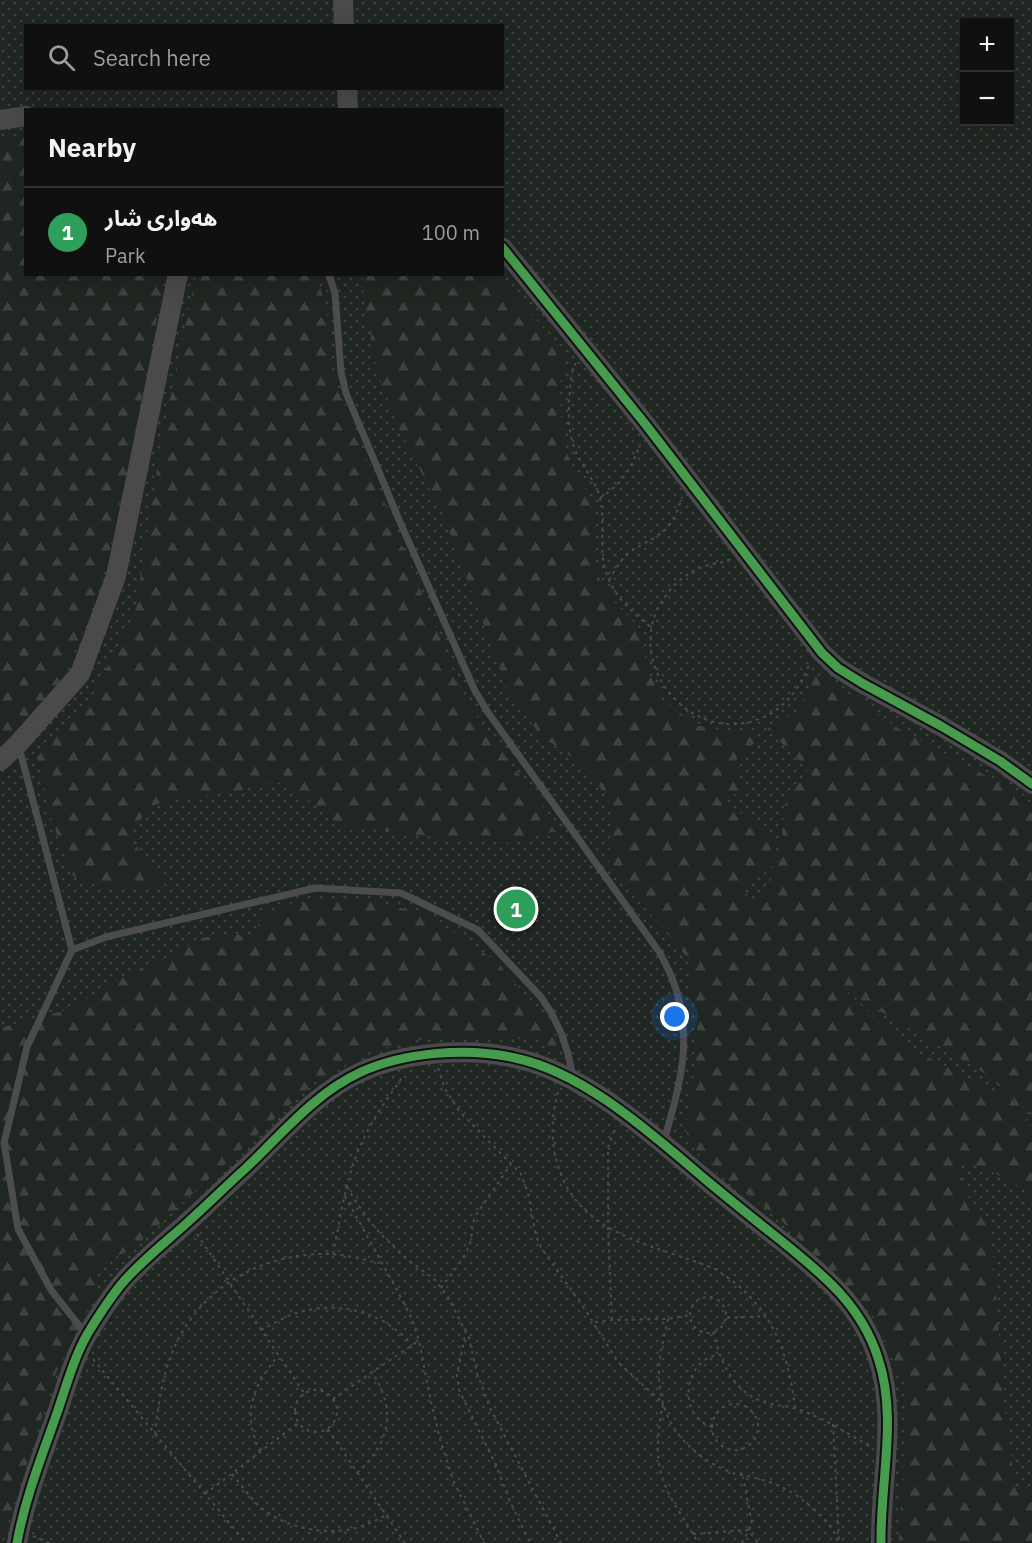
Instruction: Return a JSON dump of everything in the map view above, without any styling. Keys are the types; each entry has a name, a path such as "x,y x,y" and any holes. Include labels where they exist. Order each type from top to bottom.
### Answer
{"street":[{"path":"343,0 344,24"},
{"path":"347,90 348,108"},
{"path":"0,120 24,116"},
{"path":"504,249 646,426 822,653 838,668 862,683 1000,761 1032,784"},
{"path":"0,761 80,674 116,576 178,276"},
{"path":"17,1543 29,1494 84,1340 124,1281 326,1094 361,1072 388,1062 416,1056 456,1053 505,1056 536,1063 569,1077 621,1111 663,1144 815,1268 847,1300 879,1358 885,1384 886,1456 881,1543"}],"lane":[{"path":"330,276 335,294 341,372 346,393 404,532 475,691 491,718 660,953 672,978 684,1026 684,1047 682,1075 663,1144"},
{"path":"18,744 72,951 27,1047 4,1143 18,1229 51,1290 84,1340"},
{"path":"72,951 106,937 315,888 401,893 478,930 541,997 562,1035 568,1054 569,1077"}],"path":[{"path":"587,352 574,366 569,407 570,427 577,455 600,498 604,568 625,604 652,628"},
{"path":"600,498 614,489 628,473 637,455 646,426"},
{"path":"609,580 626,556 660,534 669,525 688,480"},
{"path":"741,550 726,562 701,567 679,581 656,612 651,637 652,660 655,670 673,699 701,717 722,723 755,720 776,710 792,695 808,666 822,653"},
{"path":"436,1054 441,1079 452,1100 467,1120 521,1174 526,1185 539,1244 620,1364 663,1403 678,1434 695,1453 718,1466 743,1476 773,1483 794,1493 828,1523 839,1543"},
{"path":"333,1254 347,1186 363,1140 416,1056"},
{"path":"569,1077 558,1092 552,1121 552,1139 565,1186 575,1201 608,1228 715,1269 744,1290 766,1316 777,1335 791,1378 795,1408"},
{"path":"612,1320 608,1228 608,1147 621,1111"},
{"path":"441,1288 470,1244 476,1215 511,1164"},
{"path":"347,1186 358,1205 381,1234 403,1256 424,1271 441,1288 452,1304 471,1345 477,1373 490,1408 561,1543"},
{"path":"345,1196 412,1319 440,1438 453,1480 484,1543"},
{"path":"189,1221 304,1394"},
{"path":"155,1434 164,1377 171,1357 187,1324 216,1291 258,1266 303,1255 333,1254 382,1263"},
{"path":"710,1297 724,1307 725,1318 721,1327 713,1332 702,1332 693,1325 690,1315 698,1300 710,1297"},
{"path":"261,1330 285,1317 307,1310 320,1308 353,1310 386,1322 397,1329 412,1345"},
{"path":"593,1322 668,1319 690,1315"},
{"path":"725,1318 766,1316"},
{"path":"668,1319 659,1372 663,1403 658,1433 658,1459 669,1492 698,1543"},
{"path":"465,1330 457,1375 459,1390 496,1465 530,1543"},
{"path":"713,1332 719,1354 726,1368 736,1383 750,1396 775,1406 795,1408 833,1424 886,1456"},
{"path":"84,1340 155,1434 246,1543"},
{"path":"333,1399 419,1341"},
{"path":"712,1428 696,1417 688,1393 693,1373 698,1366 704,1360 719,1354"},
{"path":"260,1452 253,1432 252,1403 261,1378 278,1356"},
{"path":"357,1473 377,1452 387,1426 388,1414 384,1394 372,1372"},
{"path":"310,1390 323,1391 333,1399 337,1412 336,1418 327,1429 315,1432 303,1428 298,1423 296,1404 304,1394 310,1390"},
{"path":"734,1404 740,1404 753,1412 758,1426 754,1440 743,1449 736,1450 722,1446 713,1434 712,1428 713,1420 720,1409 734,1404"},
{"path":"205,1494 298,1423"},
{"path":"833,1424 839,1543"},
{"path":"327,1429 405,1543"},
{"path":"232,1474 260,1506 273,1516 298,1526 322,1530 345,1529 364,1525 386,1515"},
{"path":"742,1543 752,1524 743,1476"},
{"path":"693,1534 748,1530"},
{"path":"748,1530 758,1543"}],"green space":[{"path":"0,0 1032,0 1032,1543 0,1543"},
{"path":"24,135 24,276 165,276 129,464 102,583 63,679 0,747 0,142"},
{"path":"196,276 315,276 326,311 333,376 466,702 560,830 506,843 441,838 332,824 318,806 276,781 235,792 182,798 150,806 129,836 165,886 105,888 73,876 50,816 37,757 88,704 135,614 161,443"},
{"path":"364,276 495,276 566,352 560,386 562,443 581,483 591,497 593,548 599,578 615,603 643,632 644,653 650,675 662,699 695,725 725,731 759,730 756,741 734,762 743,789 723,803 768,828 780,859 784,806 808,769 767,729 797,712 815,674 835,684 899,729 1024,796 1032,805 1032,1115 1020,1105 1032,1130 1032,1205 1024,1189 985,1168 959,1163 963,1189 991,1230 1005,1414 1016,1491 1032,1487 1032,1543 899,1543 907,1390 875,1318 777,1216 706,1165 685,1131 699,1042 687,957 608,860 615,812 589,769 540,735 507,688 444,517 397,425 376,368 362,282","holes":["779,861 755,906 744,890","846,991 984,1073 1017,1102 921,1054 893,1035"]},
{"path":"320,900 365,900 423,913 496,961 551,1025 560,1051 552,1050 541,1040 435,1036 371,1051 317,1080 131,1250 97,1269 93,1300 56,1373 0,1543 0,1028 70,1009 116,981 166,958 200,938 235,933 249,939 266,912"}],"cycle path":[{"path":"504,249 646,425 822,653 838,668 862,683 1000,761 1032,784"},
{"path":"17,1543 34,1477 79,1352 88,1333 125,1280 300,1115 329,1091 344,1081 378,1065 417,1056 457,1052 497,1055 542,1066 594,1093 644,1129 810,1264 838,1291 861,1321 871,1339 884,1380 887,1403 887,1450 881,1543"}],"place":[{"name":"هەواری شار","path":"516,909"}]}
